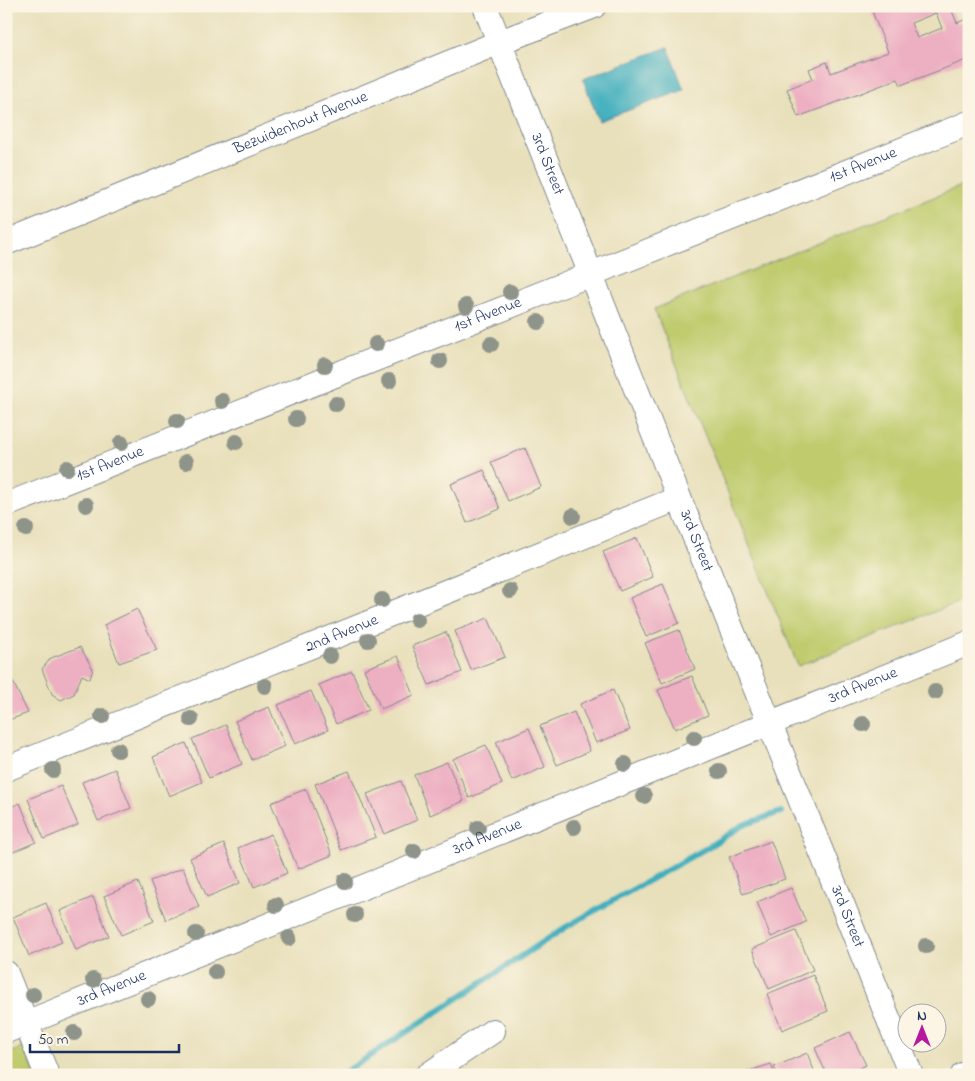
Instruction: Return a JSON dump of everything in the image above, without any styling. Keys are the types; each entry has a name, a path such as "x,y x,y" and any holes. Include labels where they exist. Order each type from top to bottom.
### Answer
{"street":[{"name":"3rd Street","path":"485,6 592,274 678,498 911,1075"},
{"name":"Bezuidenhout Avenue","path":"6,243 500,42 594,6"},
{"name":"1st Avenue","path":"6,505 969,123"},
{"name":"2nd Avenue","path":"6,769 678,498"},
{"name":"3rd Avenue","path":"16,1027 969,644"},
{"path":"6,973 16,1027 47,1075"},
{"path":"428,1075 493,1031"},
{"path":"963,1075 969,1072"}],"green space":[{"path":"969,183 969,598 798,666 654,309"},
{"path":"25,1047 35,1075 6,1075 6,1054"}],"water":[{"path":"668,47 684,90 599,121 583,79"}],"building":[{"path":"870,6 950,6 957,23 969,18 969,59 901,85 898,79 798,117 787,89 813,79 809,69 827,62 831,73 888,52","holes":["936,13 942,28 917,38 911,23"]},
{"path":"525,448 541,487 508,501 491,462"},
{"path":"484,470 500,509 467,523 451,484"},
{"path":"637,538 653,577 620,591 603,552"},
{"path":"663,584 679,623 646,637 630,598"},
{"path":"137,609 157,650 119,663 104,625"},
{"path":"488,618 505,657 471,670 455,631"},
{"path":"679,630 695,669 662,683 645,643"},
{"path":"446,632 462,672 429,685 412,646"},
{"path":"80,647 93,669 90,679 82,675 74,694 61,700 52,694 42,669 51,658"},
{"path":"398,656 414,695 381,709 364,669"},
{"path":"352,671 369,710 336,724 319,685"},
{"path":"692,676 708,715 675,729 658,690"},
{"path":"12,680 28,713 6,721 6,682"},
{"path":"613,690 630,730 596,743 580,704"},
{"path":"311,691 328,730 295,744 278,705"},
{"path":"269,707 285,746 252,760 235,721"},
{"path":"574,712 590,751 557,765 540,726"},
{"path":"226,725 242,764 209,778 192,739"},
{"path":"529,728 545,767 512,781 496,742"},
{"path":"186,743 202,782 169,796 153,757"},
{"path":"486,745 502,784 469,798 453,759"},
{"path":"447,762 464,801 430,815 414,775"},
{"path":"115,769 131,808 98,821 82,782"},
{"path":"349,771 376,837 341,850 315,784"},
{"path":"401,781 417,820 384,834 367,794"},
{"path":"61,786 78,825 44,839 28,799"},
{"path":"306,789 332,855 298,869 271,803"},
{"path":"20,803 36,842 6,855 6,809"},
{"path":"271,834 287,873 254,887 238,848"},
{"path":"771,841 785,879 743,894 729,857"},
{"path":"224,844 240,883 207,897 190,858"},
{"path":"183,868 199,907 166,920 150,881"},
{"path":"138,882 154,921 121,935 104,896"},
{"path":"791,888 806,922 771,937 757,902"},
{"path":"93,897 109,936 76,950 60,911"},
{"path":"46,903 62,942 29,956 13,917"},
{"path":"796,931 813,970 769,989 752,949"},
{"path":"813,975 828,1011 782,1030 767,994"},
{"path":"850,1032 866,1065 844,1075 827,1075 815,1048"},
{"path":"807,1053 816,1075 778,1075 774,1067"},
{"path":"771,1064 775,1075 740,1075 740,1074"}],"waterway":[{"path":"341,1075 566,927 703,850 743,825 781,812"}]}
